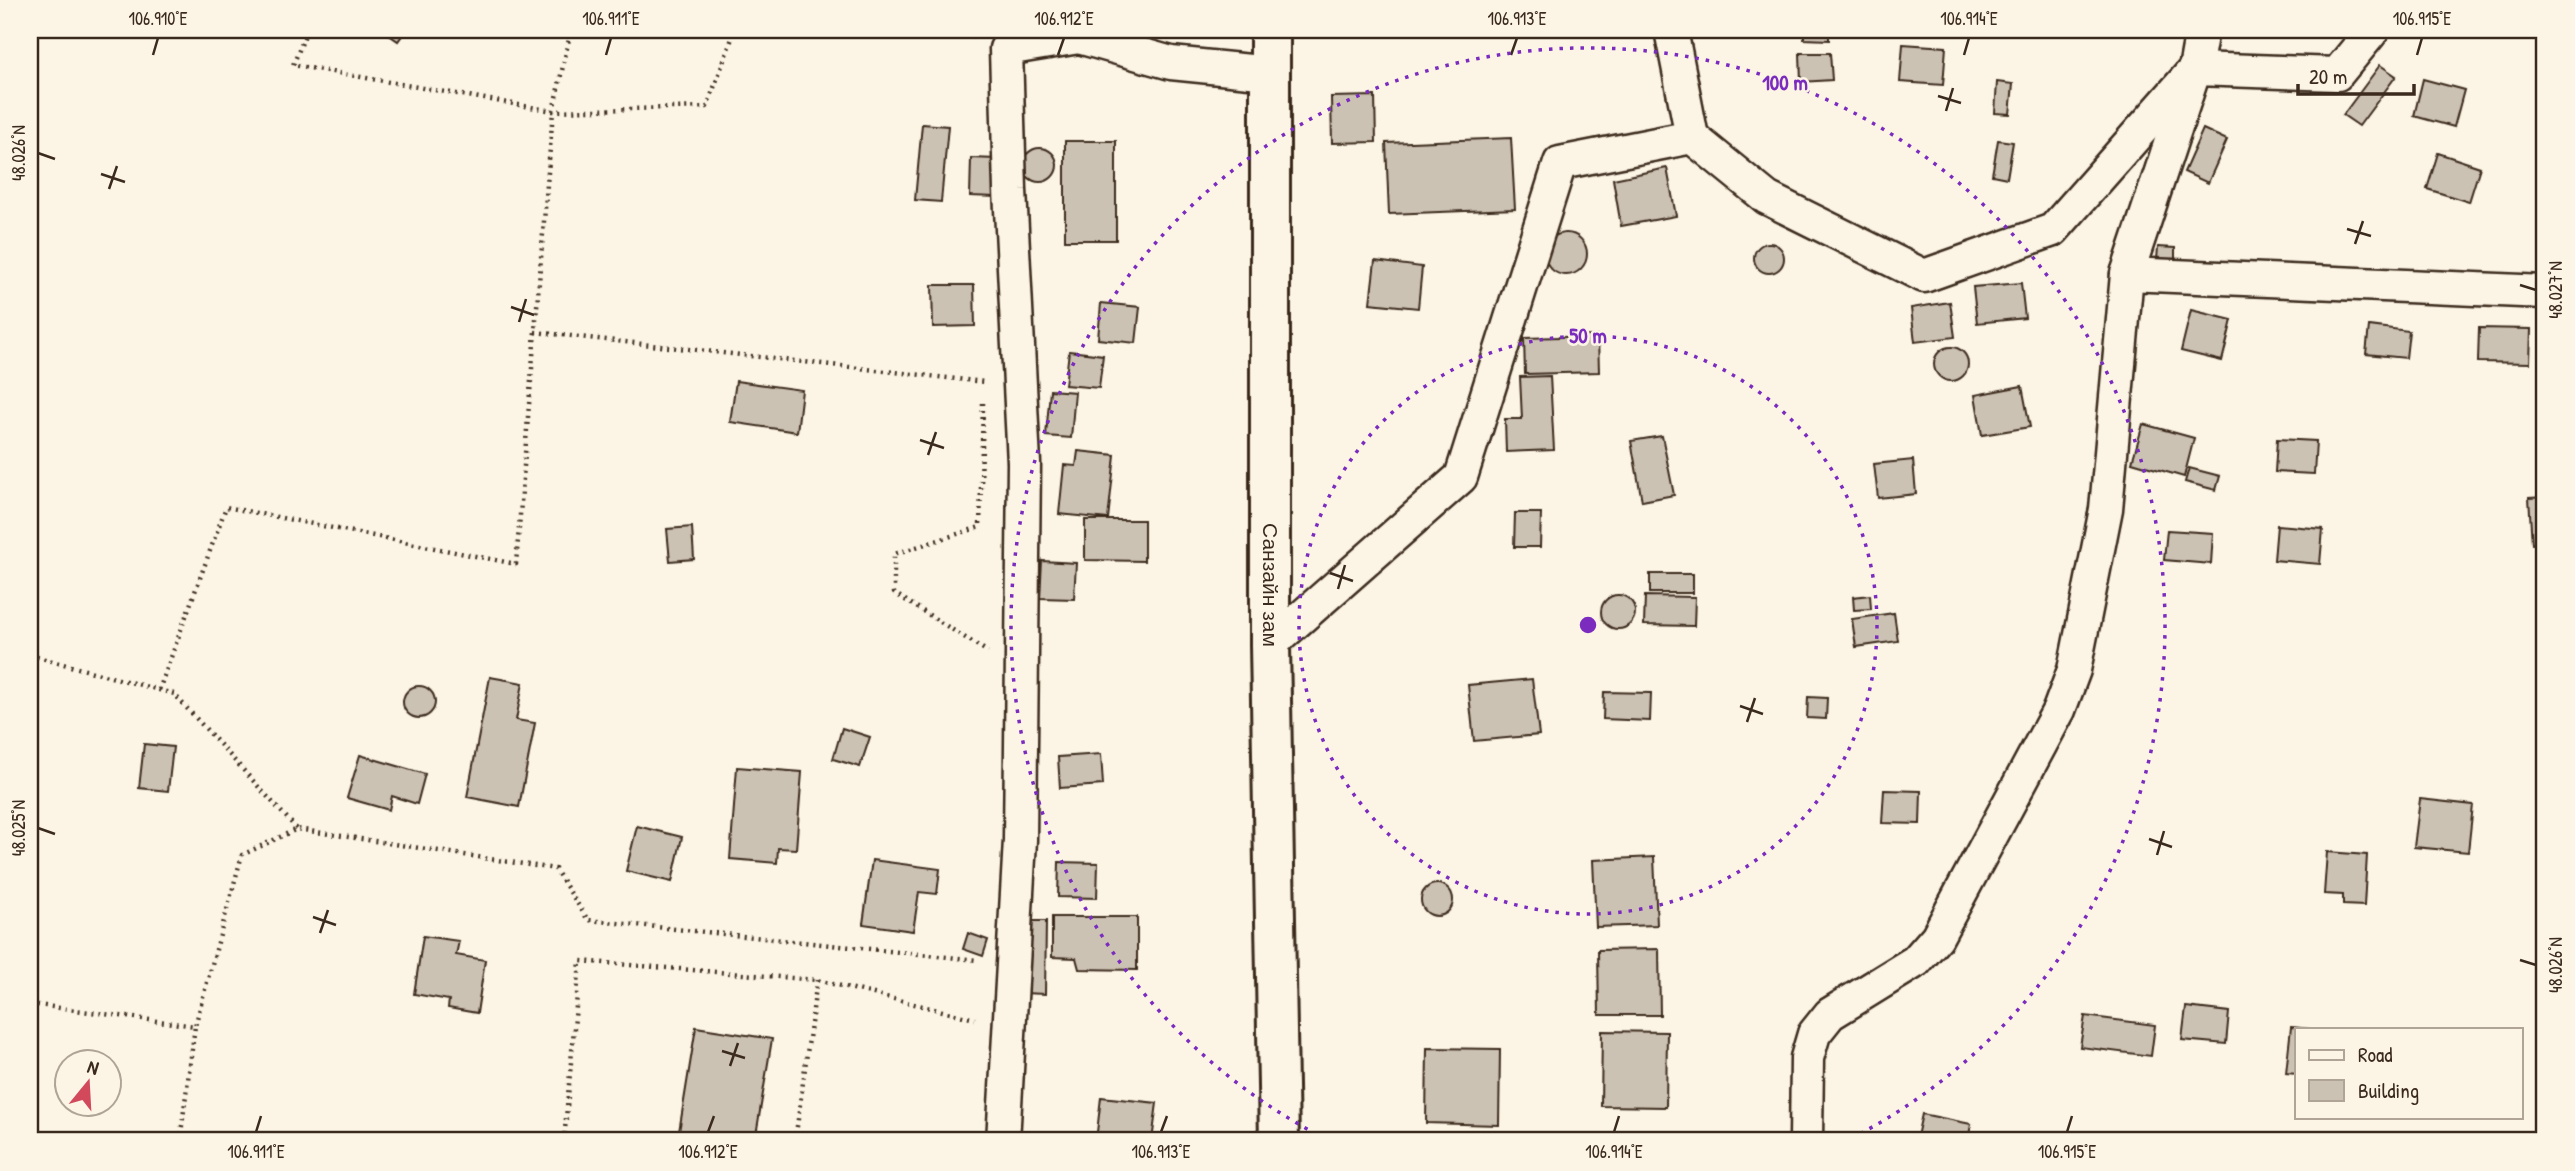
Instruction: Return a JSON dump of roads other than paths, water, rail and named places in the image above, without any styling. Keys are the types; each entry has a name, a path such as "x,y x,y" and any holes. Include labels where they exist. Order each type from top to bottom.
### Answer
{"main road":[{"name":"Санзайн зам","path":"1270,30 1270,645 1279,1141"}],"street":[{"path":"1671,30 1692,137 1767,198 1924,276 2053,230 2195,69"},
{"path":"1806,1141 1807,1058 1814,1034 1830,1014 1916,961 1937,937 2059,710 2074,670 2106,509 2127,275 2195,69 2202,30"},
{"path":"2195,69 2337,74 2373,30"},
{"path":"1003,1141 1020,840 1024,463 1010,190 1006,49 1077,33 1171,62 1270,73"},
{"path":"1270,645 1461,477 1560,163 1692,137"},
{"path":"2127,275 2545,292"}]}
